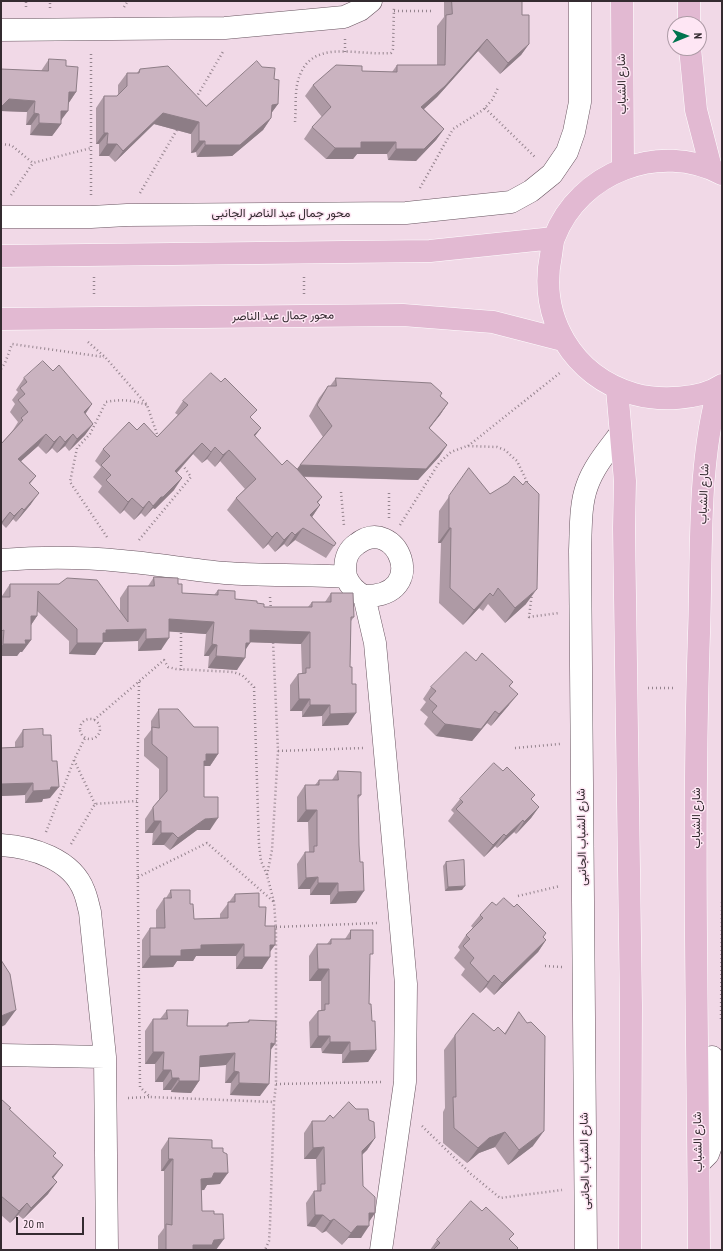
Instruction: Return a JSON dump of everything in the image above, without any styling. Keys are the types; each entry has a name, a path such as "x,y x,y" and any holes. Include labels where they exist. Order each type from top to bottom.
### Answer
{"main road":[{"name":"شارع الشباب","path":"622,1 623,168"},
{"path":"689,1 690,16"},
{"path":"691,56 696,110 716,171"},
{"path":"716,171 682,161 652,160 623,168 596,182 572,207 554,238 548,272 550,307 563,340 578,360 596,376 617,389 650,398 686,398 721,386"},
{"path":"1,256 430,251 554,238"},
{"name":"محور جمال عبد الناصر","path":"1,318 403,315 493,322 563,340"},
{"name":"شارع الشباب","path":"699,1250 699,1163 710,1057 697,689 705,462 711,415 721,386"},
{"path":"617,389 625,481 624,528 631,1022 630,1250"}],"street":[{"path":"1,30 225,28 344,16 360,10 371,1"},
{"path":"552,174 568,152 580,102 580,1"},
{"name":"محور جمال عبد الناصر الجانبى","path":"1,217 91,218 127,215 406,213 511,202 531,191 552,174"},
{"name":"شارع الشباب الجانبى","path":"586,1250 580,609 582,513 587,486 598,464 620,434"},
{"path":"369,538 380,538 389,542 397,550 402,559 402,570 399,580 393,588 385,594 364,596 358,593 346,577 344,567 346,557 352,547 360,541 369,538"},
{"path":"1,560 80,558 122,561 224,573 269,576 309,575 346,577"},
{"path":"364,596 374,632 406,984 405,1082 381,1250"},
{"path":"1,845 38,851 74,874 84,890 90,912 105,1057 107,1250"},
{"path":"1,1055 105,1057"},
{"path":"699,1163 711,1149 717,1113 710,1057"}],"path":[{"path":"295,122 297,86 304,66 308,60 322,52 391,53 393,49 394,1"},
{"path":"394,11 433,11"},
{"path":"196,98 224,50 225,28"},
{"path":"91,29 91,218"},
{"path":"406,213 453,129 486,108 498,88"},
{"path":"486,108 552,174"},
{"path":"127,215 179,126"},
{"path":"1,144 11,145 33,163"},
{"path":"10,195 33,163 91,148"},
{"path":"303,316 304,252"},
{"path":"93,255 94,318"},
{"path":"61,318 105,357 147,405 156,435 160,440"},
{"path":"1,369 5,363 12,344 105,357"},
{"path":"389,542 438,463 451,452 467,446 578,360"},
{"path":"147,405 134,401 120,400 106,402 90,434 77,448 70,482 122,561 191,477 179,458"},
{"path":"467,446 497,447 505,450 517,461 519,469 531,490"},
{"path":"269,576 271,616"},
{"path":"532,587 529,617 580,609"},
{"path":"181,623 181,670"},
{"path":"267,875 272,850 278,751 272,640"},
{"path":"94,720 164,660 168,667 181,670 233,672 242,675 254,687 259,845 261,861 267,875 274,902 276,927 276,1084 269,1241 265,1250"},
{"path":"139,682 137,801 140,1087 150,1097 274,1102"},
{"path":"627,688 697,689"},
{"path":"89,719 94,720 100,728 99,733 95,737 85,738 81,735 81,725 84,721 89,719"},
{"path":"38,851 74,760 85,738"},
{"path":"515,748 581,742"},
{"path":"278,751 384,748"},
{"path":"74,760 96,804"},
{"path":"96,804 137,801"},
{"path":"59,863 96,804"},
{"path":"138,877 207,843 274,902"},
{"path":"518,896 582,881"},
{"path":"722,902 722,1007"},
{"path":"276,927 400,922"},
{"path":"276,1084 405,1082"},
{"path":"401,1105 471,1174 500,1198 585,1188"}],"building":[{"path":"452,1 522,1 522,15 529,15 529,44 508,63 487,39 445,86 421,107 444,129 424,149 396,149 396,142 361,142 361,148 335,148 312,127 331,107 313,85 336,65 362,66 362,71 397,72 397,65 445,65 446,15 452,14"},
{"path":"49,59 66,60 66,66 78,67 76,92 69,92 68,111 61,111 61,124 39,123 39,114 34,113 35,101 9,99 1,107 1,69 48,71"},
{"path":"257,61 262,67 275,68 274,79 279,80 278,104 272,105 271,118 240,145 205,145 205,141 199,141 199,122 163,113 123,151 117,144 107,144 108,133 104,133 104,96 117,96 127,86 127,73 139,73 140,69 168,66 206,106"},
{"path":"43,361 53,371 59,365 92,404 84,412 93,424 77,439 73,434 65,442 60,436 54,442 46,434 18,459 36,476 29,483 39,493 24,510 22,508 14,516 10,512 2,522 1,444 23,420 21,418 28,412 18,400 25,394 20,388 27,382 24,378"},
{"path":"211,373 221,382 225,378 257,410 250,417 261,428 254,435 282,465 287,460 297,469 322,497 317,502 320,505 310,515 336,543 334,546 303,528 295,535 292,532 284,540 277,532 272,537 236,498 256,479 229,450 223,455 215,447 211,452 202,443 175,471 182,478 153,506 149,501 143,508 132,498 128,502 106,480 111,475 101,465 110,456 103,449 129,422 137,430 144,423 157,437 188,405 183,401"},
{"path":"336,378 431,383 442,393 440,396 448,403 429,428 447,445 426,469 300,465 332,426 317,405 328,386 336,386"},
{"path":"469,468 490,494 508,483 514,476 523,485 526,481 539,494 537,589 515,608 498,588 493,596 490,593 474,610 450,588 451,528 449,528 449,496"},
{"path":"154,577 178,578 178,584 182,584 182,593 218,595 218,590 235,591 235,599 257,601 257,603 264,604 264,607 312,607 312,602 331,602 331,593 353,593 354,617 351,617 350,667 352,667 352,684 356,684 356,713 330,714 330,705 310,705 310,699 299,699 298,674 306,673 306,668 310,668 310,632 250,630 250,643 246,643 245,658 216,656 217,645 212,644 214,622 169,619 169,638 146,639 146,629 106,630 106,633 103,633 103,643 77,643 77,629 38,591 37,616 31,616 31,640 25,640 26,644 3,644 4,630 1,631 1,597 10,597 10,584 59,584 67,578 97,580 128,622 128,586 154,586"},
{"path":"466,652 476,661 482,653 513,682 509,686 518,694 499,714 495,711 481,729 445,724 432,712 437,706 429,699 436,691 431,687"},
{"path":"159,709 178,709 194,727 218,727 218,754 206,754 206,761 204,761 204,797 218,797 218,818 205,819 178,838 173,833 161,833 161,821 154,821 153,807 167,791 167,757 152,744 152,727 159,728"},
{"path":"43,729 43,735 51,735 52,761 57,761 59,787 51,787 50,790 33,791 33,783 1,784 1,748 23,747 23,730"},
{"path":"494,763 503,771 507,767 535,795 531,799 539,807 524,822 523,820 506,836 504,834 493,845 456,809 463,802 460,799"},
{"path":"338,771 361,772 361,795 358,795 359,845 360,862 363,862 364,891 338,892 338,883 318,883 318,877 306,878 305,852 314,852 314,846 317,846 317,810 306,810 305,785 319,785 319,780 338,780"},
{"path":"464,860 465,886 448,887 446,862"},
{"path":"171,890 190,890 190,904 193,904 194,919 228,918 228,902 235,902 235,894 259,893 259,907 266,907 265,926 275,926 275,945 270,945 270,957 244,957 244,944 201,945 201,949 181,950 181,956 150,956 150,928 165,928 164,898 171,898"},
{"path":"504,898 514,907 517,904 546,933 543,937 546,940 502,983 494,975 488,982 470,963 474,958 463,946 470,939 466,935 483,918 480,915 492,902 496,905"},
{"path":"351,930 373,930 373,954 370,954 369,1004 371,1004 372,1021 375,1021 376,1050 350,1051 350,1042 330,1042 330,1036 318,1036 318,1011 325,1010 325,1004 329,1004 329,969 318,969 317,944 331,944 331,939 350,939"},
{"path":"1,960 10,974 16,1010 1,1016"},
{"path":"167,1010 188,1010 187,1026 228,1026 228,1023 249,1022 249,1020 276,1021 275,1044 271,1043 269,1084 239,1083 239,1072 234,1071 235,1053 200,1056 199,1081 179,1081 179,1078 172,1078 171,1070 163,1070 164,1052 153,1052 153,1019 167,1019"},
{"path":"519,1012 527,1023 531,1022 545,1036 544,1131 519,1150 505,1132 489,1138 478,1148 454,1128 453,1097 456,1097 455,1035 473,1013 494,1031 498,1027 505,1034"},
{"path":"1,1099 11,1108 9,1109 56,1153 53,1156 63,1165 52,1177 57,1182 31,1208 27,1203 19,1211 1,1196"},
{"path":"349,1102 356,1109 368,1109 369,1120 374,1122 375,1138 362,1151 363,1186 375,1197 375,1213 369,1213 369,1226 357,1226 351,1233 334,1219 330,1221 323,1215 315,1215 314,1191 321,1191 321,1184 325,1184 324,1147 313,1148 312,1121 325,1121 330,1115 333,1118"},
{"path":"169,1138 212,1140 212,1148 223,1148 223,1152 227,1154 228,1173 214,1173 212,1178 201,1179 202,1211 214,1211 214,1214 223,1214 224,1239 214,1240 212,1245 193,1245 193,1250 166,1250 166,1224 172,1225 173,1159 169,1159"},
{"path":"471,1201 482,1211 486,1207 514,1234 509,1239 518,1248 516,1250 433,1250 440,1243 437,1240"}]}
